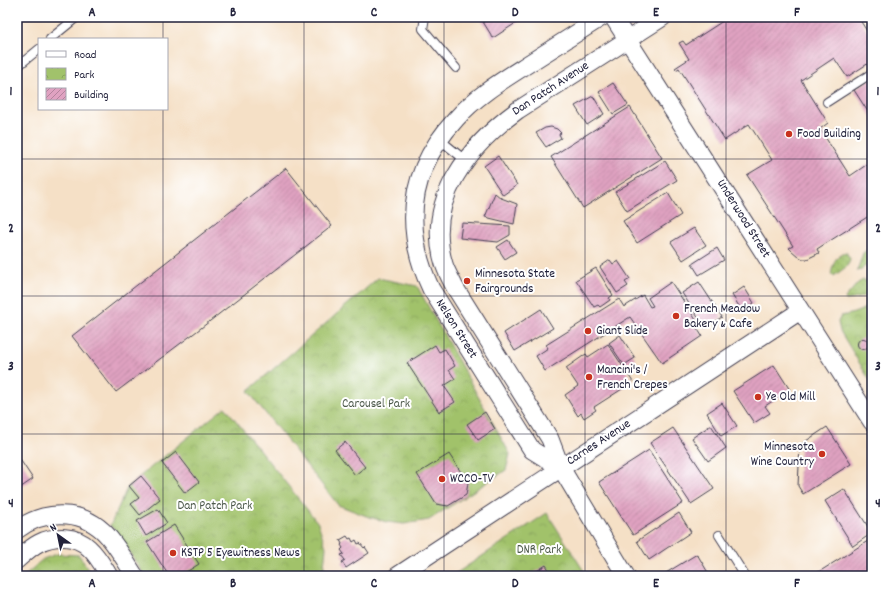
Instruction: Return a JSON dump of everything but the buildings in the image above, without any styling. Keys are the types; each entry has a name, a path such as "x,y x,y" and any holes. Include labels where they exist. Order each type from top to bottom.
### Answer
{"street":[{"path":"439,139 456,118 474,101 496,84 602,17"},
{"name":"Underwood Street","path":"613,17 872,422"},
{"name":"Dan Patch Avenue","path":"454,179 465,160 498,125 518,110 663,17"},
{"name":"Nelson Street","path":"439,139 425,165 417,186 413,207 416,250 423,272 431,289 532,450 561,468"},
{"name":"Nelson Street","path":"454,179 444,200 440,219 440,240 444,264 454,286 550,439 561,468 626,576"},
{"name":"Carnes Avenue","path":"397,576 800,311"},
{"path":"17,530 26,523 50,515 64,514 86,520 103,531 114,543 135,576"},
{"path":"17,560 38,543 60,537 70,538 80,541 88,547 97,556 109,576"}],"lane":[{"path":"51,38 76,17"},
{"path":"426,17 423,30 456,68"},
{"path":"17,67 38,50"},
{"path":"827,102 872,73"},
{"path":"439,139 465,160"},
{"path":"719,535 745,576"}],"green space":[{"path":"867,250 872,251 872,262 857,271 863,253"},
{"path":"846,252 850,259 849,263 834,276 831,275 837,258 842,253"},
{"name":"Carousel Park","path":"378,278 417,286 510,454 506,470 429,520 404,524 387,522 369,517 338,505 248,391"},
{"path":"863,280 870,281 871,290 860,298 846,300 845,298 858,283"},
{"path":"872,301 872,384 840,331 838,322 841,316 862,310"},
{"name":"Dan Patch Park","path":"225,407 318,523 326,547 323,576 145,576 114,529 110,526 128,486"},
{"name":"DNR Park","path":"547,513 587,576 452,576"},
{"path":"57,554 79,555 93,576 24,576 43,559"}],"place":[{"name":"Food Building","path":"789,134"},
{"name":"Minnesota State Fairgrounds","path":"467,281"},
{"name":"French Meadow Bakery & Cafe","path":"676,316"},
{"name":"Giant Slide","path":"588,331"},
{"name":"Mancini's / French Crepes","path":"589,377"},
{"name":"Ye Old Mill","path":"758,397"},
{"name":"Minnesota Wine Country","path":"822,454"},
{"name":"WCCO-TV","path":"442,479"},
{"name":"KSTP 5 Eyewitness News","path":"173,553"}]}
